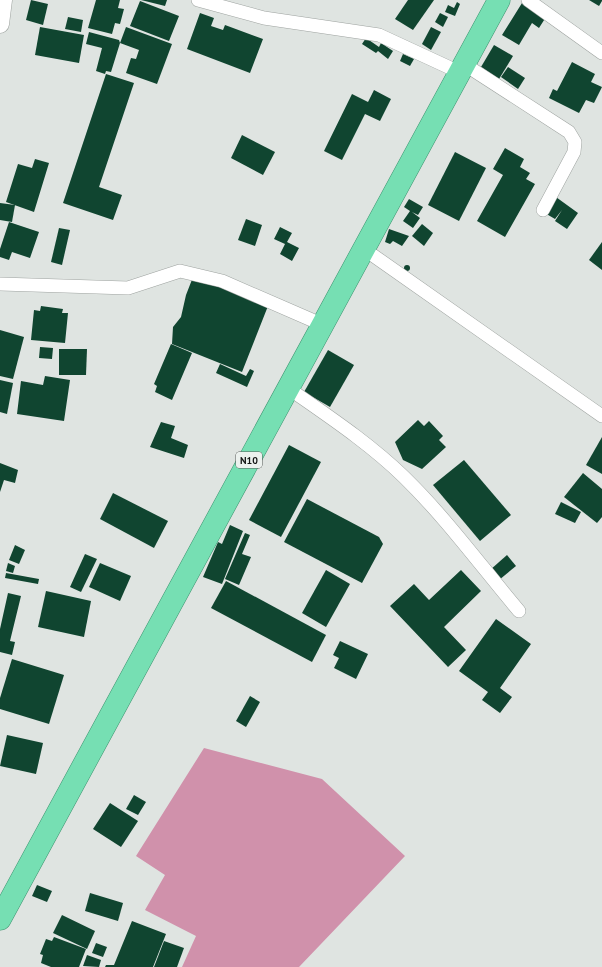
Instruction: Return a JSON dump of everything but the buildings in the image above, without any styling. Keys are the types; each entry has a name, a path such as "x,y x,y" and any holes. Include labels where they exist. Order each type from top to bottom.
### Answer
{"highway":[{"name":"N10","path":"0,919 288,388 321,324 364,249 499,0"}],"main road":[{"path":"0,24 3,0"}],"street":[{"path":"198,0 264,18 379,35 462,68 568,132 575,142 574,152 543,210"},
{"path":"528,0 602,53"},
{"path":"364,249 602,416"},
{"path":"0,284 128,288 180,271 222,281 321,324"},
{"path":"288,388 367,444 404,477 444,521 518,611"}],"shaded area":[{"path":"204,748 322,779 405,856 299,967 182,967 196,936 145,910 165,875 136,856"}]}
